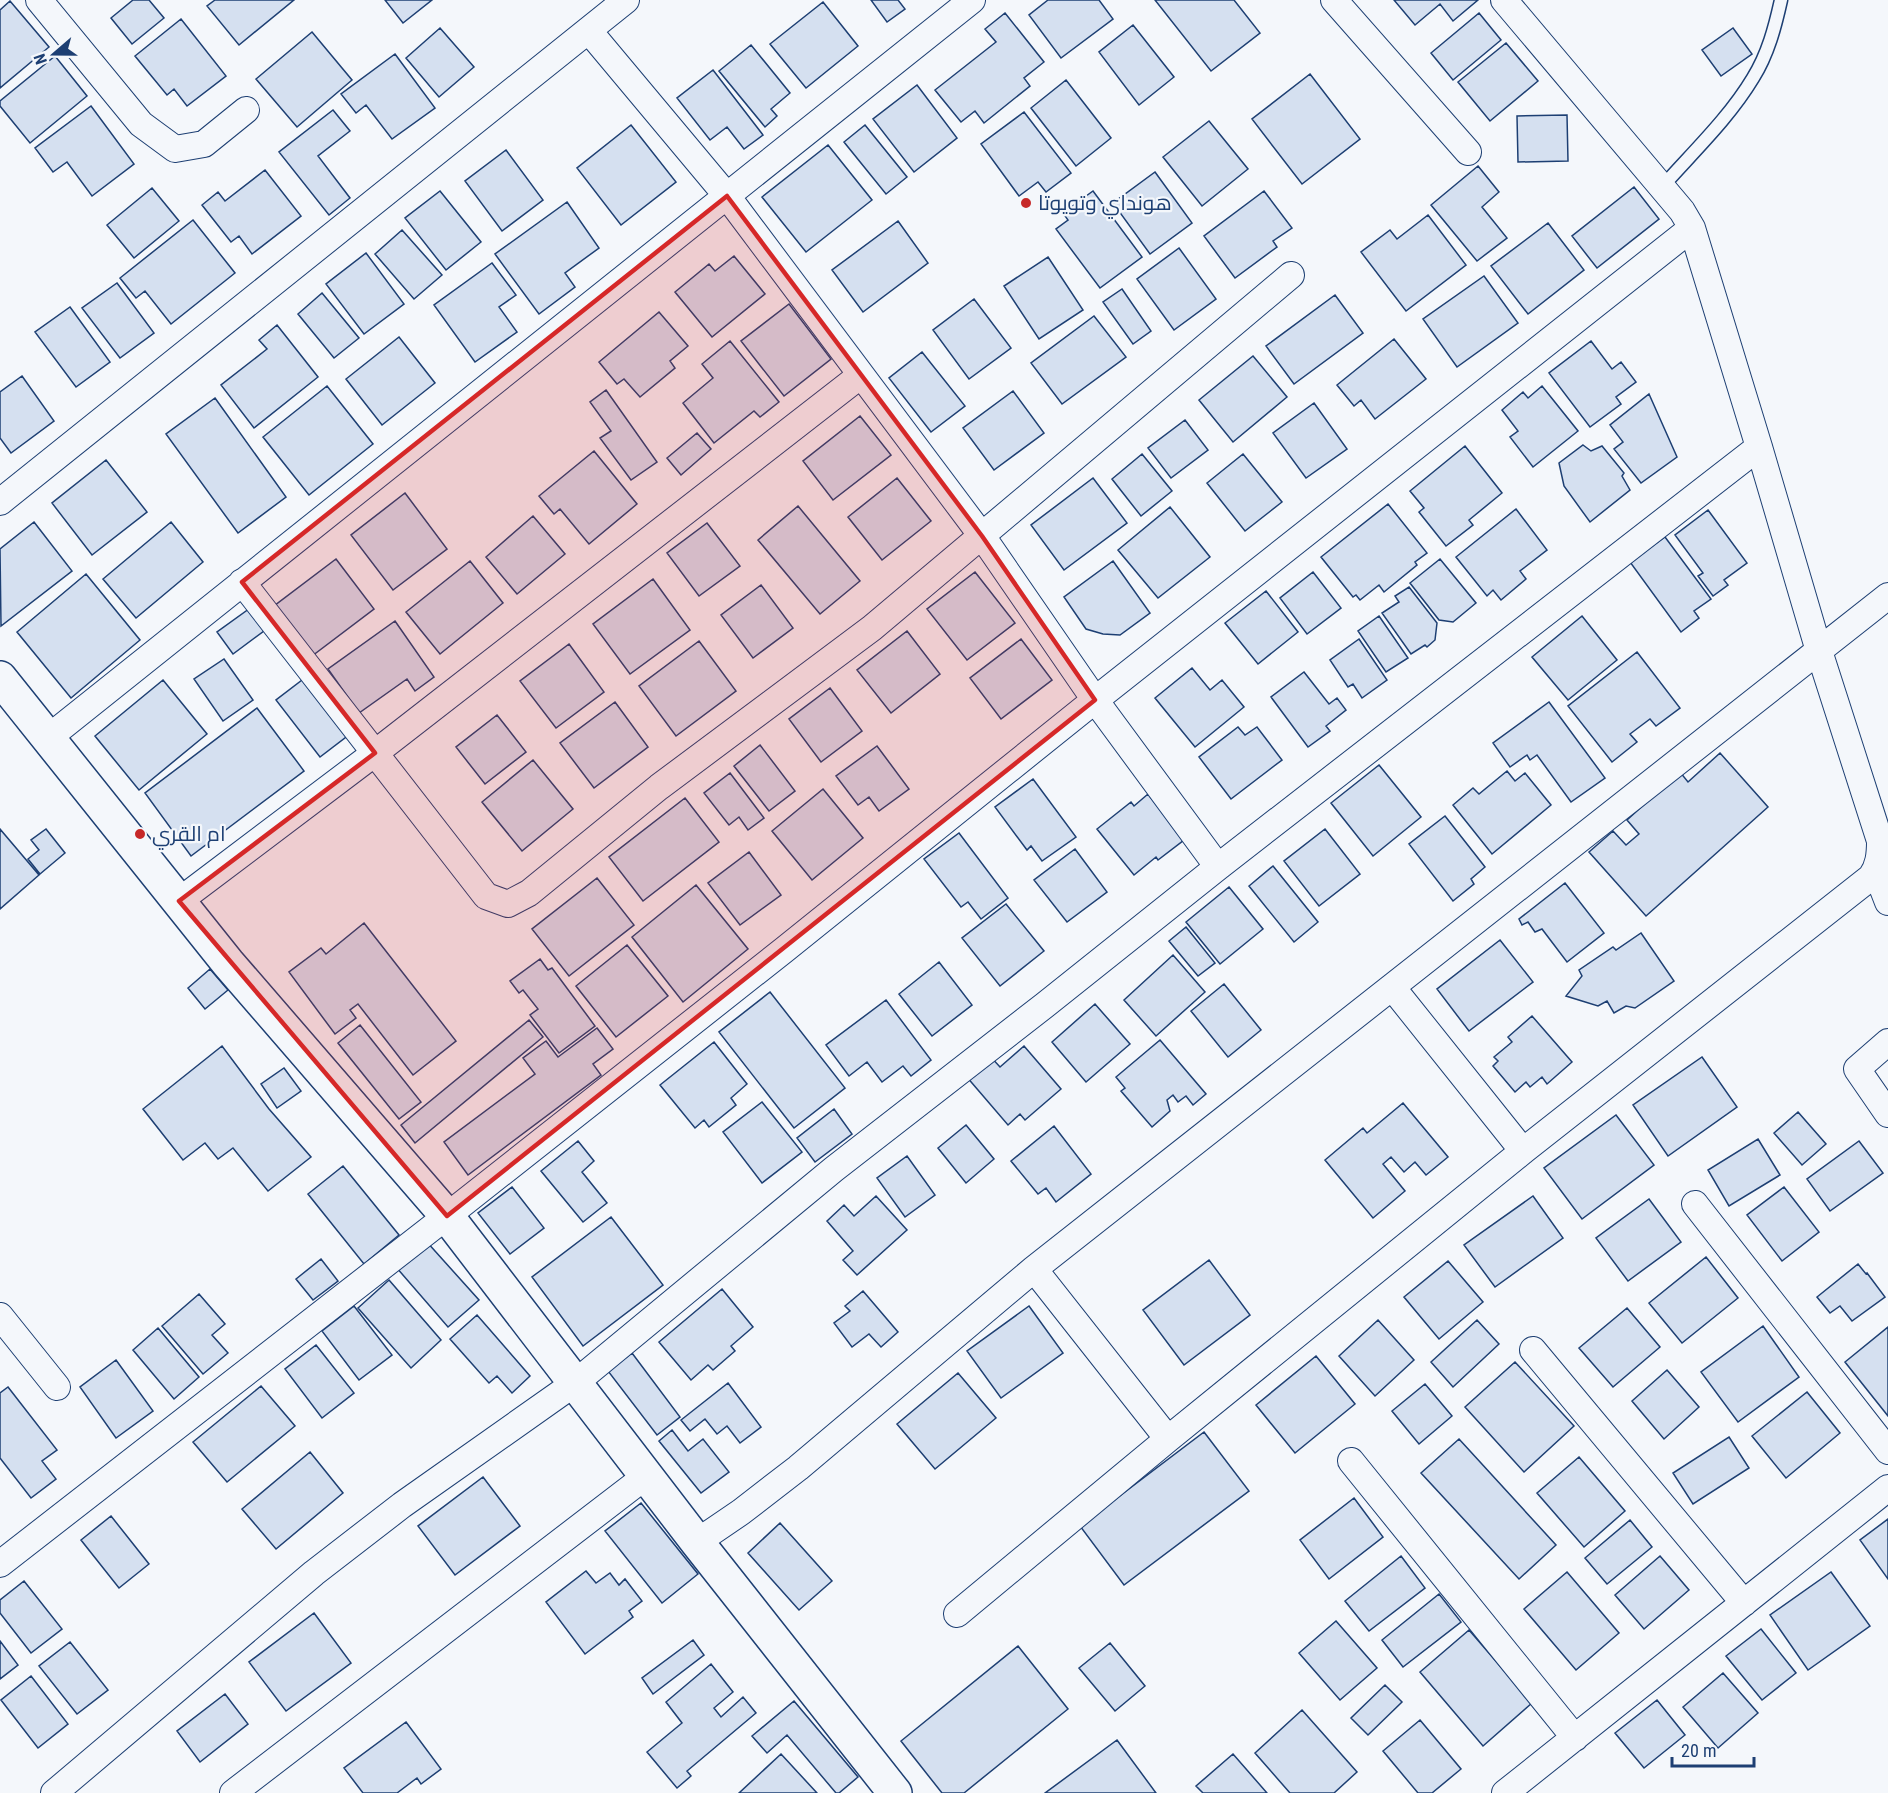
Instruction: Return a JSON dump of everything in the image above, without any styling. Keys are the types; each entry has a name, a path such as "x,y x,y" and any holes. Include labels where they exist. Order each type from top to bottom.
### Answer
{"street":[{"path":"39,0 141,124 175,149 204,144 246,110"},
{"path":"0,502 627,0"},
{"path":"48,738 972,0"},
{"path":"1334,0 1468,152"},
{"path":"957,1614 1168,1439 1523,1151 1876,871 1880,842 1819,651 1692,228 1682,211 1504,0"},
{"path":"589,31 727,196 982,536 1095,700 1218,867"},
{"path":"0,1564 784,950 1095,700 1692,228"},
{"path":"242,582 486,896 508,904 528,893 659,787 872,628 1291,275"},
{"path":"179,901 375,753 861,375"},
{"path":"54,1793 314,1573 402,1505 574,1383 834,1169 1759,447"},
{"path":"697,1542 741,1512 798,1468 1034,1269 1888,596"},
{"path":"0,678 228,963 447,1216 697,1542 895,1793"},
{"path":"1876,871 1888,902"},
{"path":"1392,987 1523,1151"},
{"path":"1888,1041 1857,1069 1888,1114"},
{"path":"1695,1204 1888,1451"},
{"path":"1034,1269 1168,1439"},
{"path":"0,1316 57,1386"},
{"path":"1533,1350 1744,1603"},
{"path":"1351,1461 1575,1738"},
{"path":"233,1793 646,1476"},
{"path":"1505,1793 1888,1488"}],"lane":[{"path":"1662,187 1725,116 1753,77 1772,36 1781,0"}],"highlighted area":[{"path":"727,196 982,536 1095,700 447,1216 179,901 375,753 242,582"}],"building":[{"path":"133,0 149,0 164,18 132,44 111,18"},
{"path":"215,0 294,0 239,45 207,6"},
{"path":"385,0 432,0 403,23"},
{"path":"871,0 898,0 905,9 887,22"},
{"path":"1048,0 1099,0 1113,19 1061,58 1029,15"},
{"path":"1155,0 1234,0 1260,33 1211,71"},
{"path":"1394,0 1478,0 1453,21 1440,4 1415,25"},
{"path":"10,1 49,47 0,88 0,10"},
{"path":"823,2 858,46 806,88 770,44"},
{"path":"1005,13 1044,62 1024,78 1030,86 984,123 975,111 961,122 935,90 996,42 985,29"},
{"path":"1479,13 1501,40 1453,80 1431,53"},
{"path":"181,19 226,76 187,106 174,89 167,95 135,56"},
{"path":"1133,25 1174,77 1139,105 1099,52"},
{"path":"440,28 474,67 439,97 406,58"},
{"path":"1733,28 1752,54 1721,76 1702,50"},
{"path":"312,32 352,80 297,127 256,79"},
{"path":"1506,43 1538,81 1490,121 1458,82"},
{"path":"751,45 790,93 771,109 777,116 765,127 719,71"},
{"path":"395,54 435,108 392,139 366,105 356,113 341,94"},
{"path":"55,56 87,96 30,143 0,106 0,101"},
{"path":"713,70 763,135 744,149 727,127 710,140 677,98"},
{"path":"1310,74 1360,139 1302,184 1252,119"},
{"path":"1066,80 1111,138 1076,166 1031,108"},
{"path":"917,85 957,138 914,172 873,119"},
{"path":"91,106 134,164 92,196 67,162 53,172 35,148"},
{"path":"333,110 350,131 318,156 350,198 329,215 279,152"},
{"path":"1024,112 1071,173 1046,192 1038,182 1019,196 981,144"},
{"path":"1567,115 1568,161 1518,162 1517,116"},
{"path":"1209,121 1248,169 1202,206 1163,157"},
{"path":"631,125 676,182 621,225 577,168"},
{"path":"865,125 907,177 886,194 844,142"},
{"path":"828,145 872,200 806,252 762,197"},
{"path":"506,150 543,200 502,231 465,181"},
{"path":"1478,166 1499,192 1482,207 1507,238 1477,261 1431,205"},
{"path":"265,170 301,216 252,254 239,236 231,242 202,205 218,192 225,201"},
{"path":"1155,172 1192,223 1150,254 1113,203"},
{"path":"1634,187 1659,219 1597,268 1572,236"},
{"path":"152,188 179,221 134,258 107,225"},
{"path":"440,191 481,242 446,270 405,218"},
{"path":"1093,191 1142,257 1100,288 1056,229 1068,220 1063,213"},
{"path":"1264,191 1292,228 1273,241 1277,247 1235,278 1204,236"},
{"path":"567,202 599,248 565,273 575,287 539,314 495,254"},
{"path":"1428,215 1466,265 1406,311 1361,252 1390,230 1397,239"},
{"path":"193,220 235,273 171,324 145,291 136,298 120,278"},
{"path":"898,221 928,263 863,312 832,270"},
{"path":"1548,223 1584,270 1528,314 1491,266"},
{"path":"402,230 442,275 414,299 375,254"},
{"path":"1179,248 1216,299 1174,330 1137,279"},
{"path":"366,253 404,304 364,334 326,284"},
{"path":"734,256 765,294 712,337 675,292 709,264 715,271"},
{"path":"1048,257 1083,310 1039,339 1004,286"},
{"path":"492,263 516,295 499,307 517,332 475,362 434,305"},
{"path":"1484,276 1518,323 1457,367 1423,319"},
{"path":"117,283 154,333 120,358 82,308"},
{"path":"1122,289 1151,331 1133,344 1103,302"},
{"path":"322,293 359,338 334,358 298,314"},
{"path":"1335,295 1363,333 1294,384 1266,346"},
{"path":"974,299 1011,348 969,379 933,330"},
{"path":"789,304 831,359 784,396 741,341"},
{"path":"70,307 110,362 76,387 35,332"},
{"path":"659,312 688,346 670,361 675,368 640,397 624,379 617,384 599,362"},
{"path":"1094,316 1126,357 1062,404 1031,363"},
{"path":"277,325 318,377 254,428 221,385 267,349 259,340"},
{"path":"399,337 435,383 382,425 346,379"},
{"path":"1394,339 1426,379 1375,419 1361,400 1354,406 1337,385"},
{"path":"730,341 779,402 760,417 754,411 714,443 683,403 713,378 702,364"},
{"path":"1591,341 1612,369 1621,362 1636,382 1616,397 1621,404 1590,427 1549,373"},
{"path":"922,352 965,406 931,432 889,378"},
{"path":"1253,356 1287,397 1233,442 1199,400"},
{"path":"22,376 54,421 11,453 0,438 0,392"},
{"path":"327,386 373,444 309,495 263,437"},
{"path":"1542,386 1578,431 1533,467 1510,437 1518,431 1502,410 1523,392 1528,398"},
{"path":"606,390 657,462 631,480 600,438 611,431 590,402"},
{"path":"1013,391 1044,433 994,470 963,428"},
{"path":"1649,394 1677,457 1641,483 1614,449 1623,442 1610,425"},
{"path":"215,398 286,497 238,533 166,434"},
{"path":"1314,403 1347,449 1306,478 1273,433"},
{"path":"860,416 891,455 833,500 803,461"},
{"path":"1185,420 1208,450 1171,478 1148,448"},
{"path":"697,433 711,449 681,475 667,458"},
{"path":"1583,445 1591,451 1602,446 1624,473 1622,476 1630,490 1590,522 1564,486 1559,463"},
{"path":"1465,446 1502,493 1469,520 1473,525 1446,546 1419,512 1424,508 1410,491"},
{"path":"594,451 637,504 589,544 560,509 554,514 539,496"},
{"path":"1142,454 1172,491 1141,516 1112,479"},
{"path":"1243,454 1282,502 1245,531 1207,483"},
{"path":"106,460 147,512 92,555 52,503"},
{"path":"897,478 931,521 882,560 848,517"},
{"path":"1093,478 1127,523 1064,570 1031,525"},
{"path":"405,493 447,549 393,590 351,535"},
{"path":"1388,504 1427,553 1415,562 1417,565 1384,592 1379,585 1360,600 1356,595 1353,597 1321,557"},
{"path":"798,506 860,581 820,614 758,540"},
{"path":"1170,507 1210,557 1158,598 1118,550"},
{"path":"1516,509 1547,550 1520,571 1526,579 1501,600 1493,590 1487,596 1456,557"},
{"path":"1708,510 1747,563 1724,580 1728,585 1713,596 1698,576 1703,573 1675,535"},
{"path":"533,516 565,554 517,594 486,557"},
{"path":"34,522 72,571 1,626 0,549"},
{"path":"171,522 203,562 136,618 103,579"},
{"path":"707,523 740,566 699,596 667,553"},
{"path":"1665,537 1711,599 1694,611 1699,618 1681,632 1630,562"},
{"path":"336,559 374,609 312,656 274,606"},
{"path":"1440,559 1476,603 1453,622 1439,620 1410,583"},
{"path":"470,561 503,603 440,654 406,612"},
{"path":"1113,561 1150,613 1120,635 1103,634 1086,629 1064,597"},
{"path":"975,572 1015,623 967,660 927,609"},
{"path":"1313,572 1341,608 1307,634 1280,598"},
{"path":"86,574 140,640 71,698 17,632"},
{"path":"653,579 690,630 630,674 593,624"},
{"path":"761,585 793,628 753,658 721,615"},
{"path":"1409,587 1437,623 1435,640 1427,647 1425,645 1411,654 1382,613 1399,602 1395,596"},
{"path":"1266,591 1298,632 1258,664 1225,623"},
{"path":"253,606 268,628 233,654 217,632"},
{"path":"1379,616 1408,658 1386,672 1358,631"},
{"path":"1582,616 1617,660 1568,700 1532,657"},
{"path":"395,621 434,677 415,691 407,679 359,713 328,669"},
{"path":"907,631 940,674 891,713 857,670"},
{"path":"1021,639 1052,680 1001,719 970,678"},
{"path":"1359,639 1387,680 1362,698 1353,684 1348,687 1330,660"},
{"path":"699,641 736,691 676,736 639,686"},
{"path":"569,644 604,692 556,728 520,681"},
{"path":"1637,652 1680,708 1656,726 1650,719 1630,734 1637,742 1612,762 1568,706"},
{"path":"224,659 253,700 223,721 194,679"},
{"path":"1192,668 1210,690 1222,680 1244,707 1195,747 1155,698"},
{"path":"1304,672 1329,704 1337,698 1346,710 1326,726 1330,731 1308,747 1271,697"},
{"path":"306,677 350,734 320,757 276,700"},
{"path":"163,680 207,734 139,790 95,736"},
{"path":"830,688 862,731 821,762 789,719"},
{"path":"615,702 648,747 594,788 560,743"},
{"path":"1549,702 1605,778 1571,802 1537,755 1530,760 1527,755 1510,767 1493,743"},
{"path":"257,708 304,771 191,856 145,793"},
{"path":"497,715 526,752 485,784 456,747"},
{"path":"1238,727 1245,735 1257,727 1282,760 1231,799 1199,757"},
{"path":"760,745 795,791 769,811 734,766"},
{"path":"877,746 909,789 879,811 869,797 858,805 836,776"},
{"path":"1720,753 1768,807 1646,916 1589,852 1613,831 1626,845 1639,834 1627,820 1680,772 1688,782"},
{"path":"533,760 573,809 522,851 482,802"},
{"path":"1379,765 1421,817 1373,856 1331,803"},
{"path":"1507,771 1515,781 1525,773 1551,805 1492,854 1453,805 1473,788 1479,794"},
{"path":"730,773 764,818 748,830 739,817 729,825 704,793"},
{"path":"1033,779 1076,837 1042,861 1031,846 1027,850 995,807"},
{"path":"823,789 863,838 812,880 772,831"},
{"path":"1148,794 1184,840 1158,860 1156,857 1134,875 1097,829 1131,802 1134,806"},
{"path":"685,798 719,842 643,901 609,857"},
{"path":"1445,816 1485,867 1471,879 1474,884 1453,901 1409,844"},
{"path":"0,829 39,875 0,909"},
{"path":"46,829 65,853 40,874 28,859 39,850 31,840"},
{"path":"1325,829 1360,874 1319,906 1284,861"},
{"path":"959,833 1008,898 981,919 968,902 961,907 924,859"},
{"path":"1075,849 1107,892 1067,922 1034,880"},
{"path":"749,852 781,895 740,925 708,883"},
{"path":"1273,866 1318,922 1294,942 1249,886"},
{"path":"597,878 634,925 569,976 532,929"},
{"path":"1565,883 1604,933 1567,962 1542,929 1535,932 1528,922 1522,925 1519,919"},
{"path":"696,885 748,949 683,1002 632,937"},
{"path":"1229,887 1263,929 1220,964 1186,922"},
{"path":"1006,904 1044,951 1000,986 962,938"},
{"path":"364,923 456,1041 413,1075 358,1004 350,1010 356,1018 335,1034 289,972 321,948 326,954"},
{"path":"1186,927 1215,963 1198,976 1169,941"},
{"path":"1641,933 1674,981 1635,1008 1626,1006 1614,1013 1607,1001 1598,1006 1566,996 1582,976 1579,970 1613,947 1616,950"},
{"path":"1500,940 1533,982 1469,1031 1437,989"},
{"path":"627,945 668,996 616,1037 576,986"},
{"path":"1173,955 1205,992 1156,1036 1124,1000"},
{"path":"540,959 548,970 552,968 595,1026 559,1053 530,1015 538,1009 523,990 519,993 510,981"},
{"path":"939,962 972,1005 932,1036 899,994"},
{"path":"210,969 228,990 205,1009 188,988"},
{"path":"1224,984 1261,1030 1228,1057 1191,1011"},
{"path":"770,992 845,1088 794,1128 719,1032"},
{"path":"886,1000 931,1060 911,1076 903,1066 882,1082 867,1062 849,1076 826,1045"},
{"path":"1095,1004 1130,1044 1086,1082 1052,1042"},
{"path":"1532,1016 1572,1062 1547,1084 1542,1077 1530,1087 1526,1082 1515,1092 1493,1066 1498,1061 1494,1057 1512,1042 1508,1037"},
{"path":"529,1020 543,1037 415,1143 401,1125"},
{"path":"360,1025 421,1102 399,1119 338,1043"},
{"path":"597,1028 613,1049 593,1064 601,1075 468,1175 444,1142 535,1074 523,1058 546,1041 558,1057"},
{"path":"1160,1040 1206,1094 1193,1105 1186,1096 1178,1102 1173,1095 1167,1100 1170,1111 1152,1127 1121,1091 1125,1088 1116,1077"},
{"path":"714,1042 747,1084 731,1098 736,1105 709,1127 704,1120 695,1128 660,1085"},
{"path":"222,1046 269,1109 311,1157 268,1191 233,1148 218,1159 205,1143 183,1160 143,1109"},
{"path":"1024,1046 1061,1089 1025,1120 1020,1114 1008,1125 966,1076 989,1055 1000,1067"},
{"path":"1702,1057 1737,1107 1668,1156 1633,1105"},
{"path":"284,1068 301,1091 277,1108 261,1084"},
{"path":"762,1102 802,1152 762,1183 723,1132"},
{"path":"1403,1103 1448,1157 1426,1175 1415,1162 1404,1172 1391,1157 1383,1164 1405,1191 1373,1218 1325,1160 1363,1128 1367,1133"},
{"path":"834,1109 852,1134 815,1162 797,1138"},
{"path":"1798,1112 1826,1144 1802,1165 1774,1133"},
{"path":"1616,1115 1654,1165 1582,1219 1544,1168"},
{"path":"966,1125 994,1159 966,1183 938,1148"},
{"path":"1054,1126 1091,1174 1056,1202 1046,1188 1038,1194 1011,1161"},
{"path":"1758,1139 1780,1175 1729,1206 1708,1170"},
{"path":"578,1141 594,1161 582,1172 607,1203 583,1222 541,1171"},
{"path":"1859,1141 1883,1173 1830,1211 1807,1179"},
{"path":"907,1156 935,1195 905,1217 877,1178"},
{"path":"343,1166 399,1235 364,1264 308,1194"},
{"path":"512,1187 544,1228 510,1254 478,1213"},
{"path":"1784,1187 1819,1232 1782,1261 1747,1215"},
{"path":"876,1196 907,1230 857,1275 843,1260 853,1251 827,1221 844,1205 854,1216"},
{"path":"1533,1196 1563,1238 1495,1287 1464,1245"},
{"path":"1649,1199 1681,1242 1628,1281 1596,1238"},
{"path":"611,1217 663,1285 583,1346 532,1277"},
{"path":"426,1241 479,1300 448,1327 396,1267"},
{"path":"1706,1257 1738,1298 1682,1343 1649,1303"},
{"path":"321,1259 338,1281 313,1300 296,1279"},
{"path":"1209,1260 1250,1315 1184,1365 1143,1310"},
{"path":"1448,1261 1483,1302 1439,1339 1404,1297"},
{"path":"1858,1264 1885,1297 1852,1321 1840,1306 1830,1313 1817,1297"},
{"path":"389,1280 441,1340 411,1368 358,1308"},
{"path":"722,1289 753,1327 731,1346 735,1351 713,1370 708,1365 691,1380 659,1342"},
{"path":"863,1291 898,1332 881,1347 869,1334 852,1347 834,1323 850,1311 845,1306"},
{"path":"199,1294 225,1324 212,1335 228,1353 203,1374 162,1326"},
{"path":"354,1306 392,1355 359,1380 322,1331"},
{"path":"1029,1306 1063,1353 1001,1398 967,1351"},
{"path":"1627,1308 1660,1347 1613,1387 1579,1348"},
{"path":"477,1315 530,1376 512,1393 497,1376 489,1383 450,1339"},
{"path":"1378,1320 1414,1360 1375,1396 1339,1356"},
{"path":"1477,1320 1499,1344 1453,1387 1431,1362"},
{"path":"1763,1326 1799,1377 1738,1422 1701,1372"},
{"path":"1888,1327 1888,1416 1845,1362"},
{"path":"158,1328 199,1377 174,1399 133,1350"},
{"path":"316,1345 354,1393 322,1418 285,1369"},
{"path":"632,1353 680,1417 657,1435 608,1371"},
{"path":"1316,1356 1355,1404 1295,1453 1256,1405"},
{"path":"116,1360 153,1411 116,1438 80,1387"},
{"path":"1515,1362 1574,1426 1524,1472 1465,1407"},
{"path":"1667,1370 1699,1407 1664,1439 1632,1401"},
{"path":"958,1373 996,1418 935,1469 897,1424"},
{"path":"728,1383 761,1427 740,1443 727,1426 717,1434 705,1419 690,1431 681,1420"},
{"path":"1425,1384 1452,1416 1419,1444 1392,1411"},
{"path":"261,1386 295,1426 227,1482 193,1442"},
{"path":"8,1387 57,1450 42,1461 56,1479 31,1498 0,1458 0,1393"},
{"path":"1807,1392 1840,1433 1786,1478 1752,1436"},
{"path":"672,1430 688,1451 703,1439 729,1472 701,1493 659,1441"},
{"path":"1204,1432 1249,1491 1124,1585 1080,1526"},
{"path":"1729,1437 1749,1468 1693,1504 1673,1473"},
{"path":"1459,1439 1556,1545 1519,1579 1421,1473"},
{"path":"310,1452 343,1493 276,1549 242,1509"},
{"path":"1579,1457 1625,1511 1584,1547 1537,1493"},
{"path":"483,1477 520,1526 455,1575 418,1526"},
{"path":"1354,1498 1383,1537 1329,1579 1300,1540"},
{"path":"641,1503 698,1574 662,1603 605,1531"},
{"path":"111,1516 149,1564 119,1588 81,1540"},
{"path":"1888,1519 1888,1579 1860,1540"},
{"path":"1630,1520 1652,1547 1607,1584 1585,1558"},
{"path":"780,1523 832,1581 799,1610 748,1553"},
{"path":"1401,1556 1425,1588 1369,1631 1345,1601"},
{"path":"1660,1556 1689,1590 1644,1629 1615,1595"},
{"path":"586,1571 596,1583 610,1573 619,1585 625,1579 642,1601 629,1611 633,1617 585,1654 546,1602"},
{"path":"1567,1572 1619,1633 1576,1670 1524,1609"},
{"path":"1831,1572 1870,1626 1808,1670 1770,1615"},
{"path":"24,1581 62,1629 31,1653 0,1613 0,1600"},
{"path":"1439,1594 1461,1622 1403,1667 1382,1640"},
{"path":"314,1613 351,1663 286,1711 249,1662"},
{"path":"1336,1621 1377,1668 1340,1700 1299,1653"},
{"path":"1761,1629 1796,1673 1762,1700 1726,1656"},
{"path":"1469,1630 1532,1703 1483,1746 1420,1672"},
{"path":"693,1640 704,1655 653,1694 642,1678"},
{"path":"0,1641 18,1665 0,1679"},
{"path":"70,1642 108,1690 77,1714 39,1666"},
{"path":"1110,1643 1145,1686 1115,1711 1079,1668"},
{"path":"1018,1646 1068,1709 964,1793 942,1793 901,1741"},
{"path":"711,1664 733,1692 714,1708 721,1717 743,1697 756,1713 687,1771 691,1776 677,1788 647,1752 682,1723 666,1702"},
{"path":"1723,1673 1758,1713 1718,1748 1683,1707"},
{"path":"31,1676 68,1724 38,1748 1,1700"},
{"path":"1385,1685 1402,1702 1368,1735 1351,1718"},
{"path":"225,1694 248,1724 200,1762 177,1731"},
{"path":"1657,1700 1685,1735 1644,1768 1615,1733"},
{"path":"794,1701 858,1777 839,1793 836,1793 787,1735 767,1753 752,1736"},
{"path":"1302,1710 1357,1772 1334,1793 1290,1793 1255,1753"},
{"path":"1420,1720 1461,1769 1432,1793 1418,1793 1383,1751"},
{"path":"406,1722 441,1769 421,1784 417,1778 397,1793 363,1793 344,1768"},
{"path":"1117,1740 1156,1793 1045,1793"},
{"path":"781,1754 817,1793 739,1793"},
{"path":"1233,1754 1267,1793 1203,1793 1196,1786"}],"place":[{"name":"هونداي وتويوتا","path":"1026,203"},
{"name":"ام القري","path":"140,834"}]}
